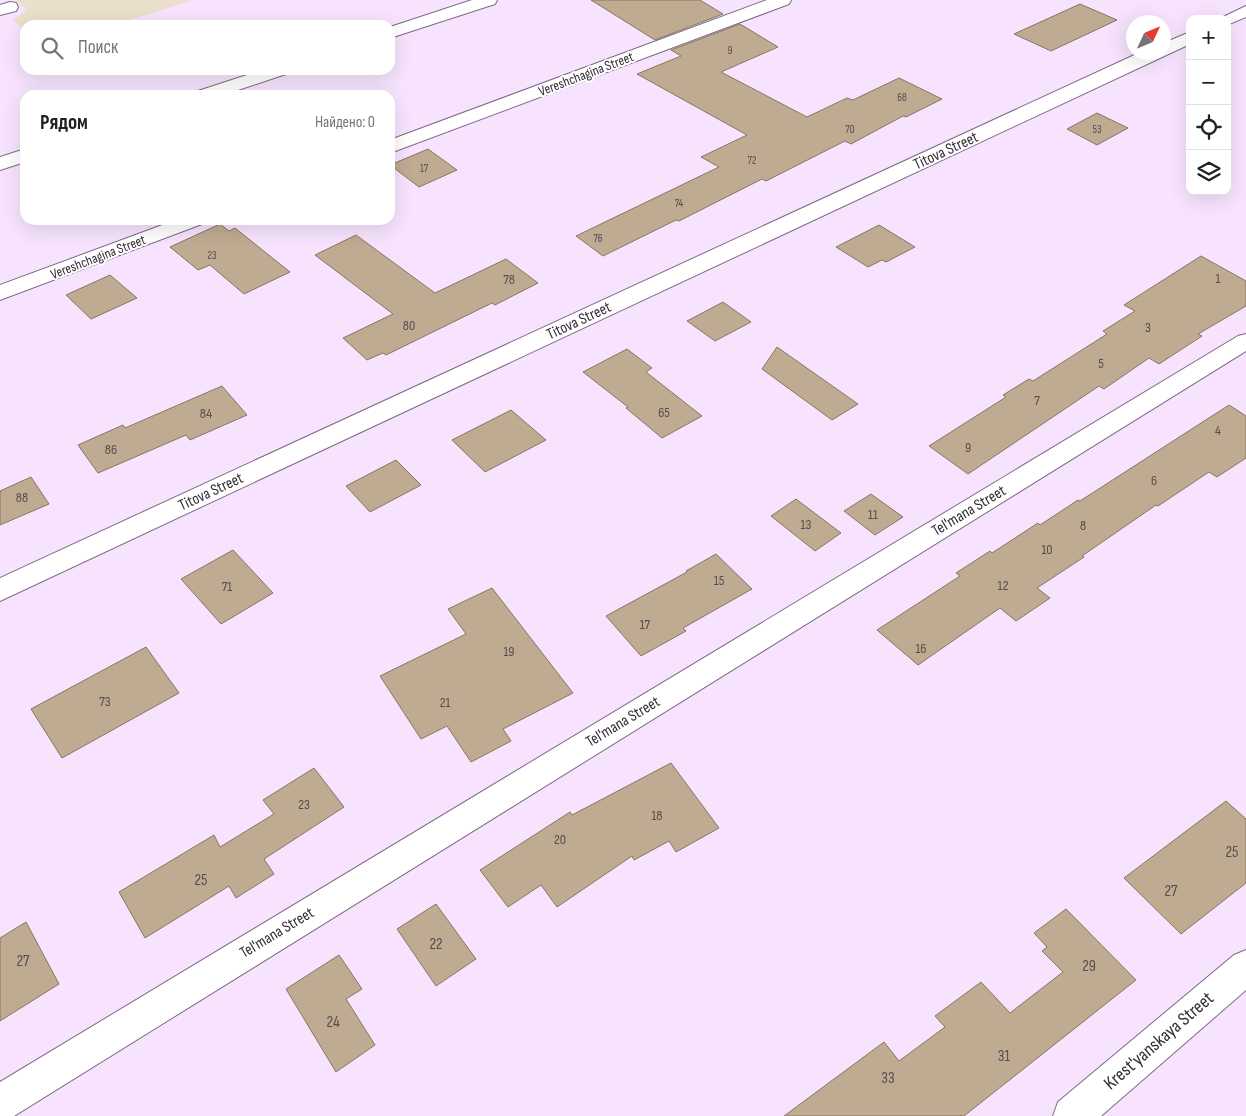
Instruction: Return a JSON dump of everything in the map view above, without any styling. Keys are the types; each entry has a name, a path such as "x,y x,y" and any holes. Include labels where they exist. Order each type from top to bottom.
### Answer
{"street":[{"path":"395,31 489,0"},
{"name":"Vereshchagina Street","path":"395,145 783,0"},
{"path":"1231,18 1246,11"},
{"path":"1171,46 1186,39"},
{"name":"Titova Street","path":"0,590 1140,60"},
{"path":"220,90 265,75"},
{"path":"0,164 20,157"},
{"name":"Vereshchagina Street","path":"0,293 182,225"},
{"name":"Tel'mana Street","path":"0,1103 1246,341"},
{"name":"Krest'yanskaya Street","path":"1072,1116 1246,967"}],"shaded area":[{"path":"15,0 194,0 129,20 20,20 20,26 13,20 27,10"}],"building":[{"path":"591,0 700,0 723,14 655,40"},
{"path":"1080,4 1117,20 1051,51 1014,34"},
{"path":"740,24 778,47 721,72 807,117 847,98 853,100 899,78 942,99 906,117 903,116 851,144 845,141 766,181 762,179 679,221 676,220 603,256 576,236 719,167 701,157 747,135 637,74 681,56 671,50"},
{"path":"1097,113 1128,128 1097,145 1067,129"},
{"path":"428,149 457,170 419,187 395,169 395,163"},
{"path":"221,225 229,231 235,228 290,272 244,294 210,265 198,270 170,247"},
{"path":"879,225 915,247 886,262 882,260 868,267 836,247"},
{"path":"356,235 435,293 506,259 538,283 495,305 492,303 386,355 383,353 367,360 343,338 393,314 315,255"},
{"path":"1201,256 1246,281 1246,306 1198,334 1202,336 1159,364 1149,358 1104,389 1099,386 968,474 929,446 1006,397 1003,395 1029,379 1033,381 1107,334 1103,331 1135,311 1124,305"},
{"path":"110,275 137,298 91,319 66,295"},
{"path":"723,302 751,322 715,341 687,321"},
{"path":"777,347 858,404 832,420 762,369"},
{"path":"627,349 652,368 646,372 702,416 662,438 626,408 628,407 583,372"},
{"path":"222,386 247,415 190,440 186,435 98,473 78,445 123,425 125,428"},
{"path":"1229,405 1246,416 1246,458 1217,477 1209,472 1158,506 1156,505 1082,556 1084,557 1037,588 1050,598 1016,621 1000,608 918,665 877,630 960,576 956,573 990,551 992,553 1038,523 1040,525 1078,500 1080,501"},
{"path":"511,410 546,440 485,472 452,440"},
{"path":"396,460 421,485 370,512 346,486"},
{"path":"31,477 49,504 0,525 0,491"},
{"path":"871,494 903,517 875,535 844,511"},
{"path":"796,499 841,533 815,551 771,516"},
{"path":"233,550 273,593 221,624 181,579"},
{"path":"716,554 752,589 683,628 686,631 641,656 606,616"},
{"path":"492,588 573,693 503,729 511,741 471,762 447,726 421,739 380,676 466,634 448,609"},
{"path":"146,647 179,693 62,758 31,709"},
{"path":"671,763 719,828 676,852 669,841 634,860 632,856 557,907 541,885 508,907 480,870 570,812 572,815"},
{"path":"314,768 344,807 264,859 274,874 236,898 229,886 145,938 119,892 214,835 220,847 274,814 263,800"},
{"path":"1226,801 1246,819 1246,883 1181,934 1124,878"},
{"path":"436,904 476,959 436,986 397,929"},
{"path":"1066,909 1136,980 964,1116 784,1116 884,1042 899,1061 945,1027 935,1016 981,982 1010,1013 1063,972 1042,951 1047,947 1034,933"},
{"path":"26,922 59,984 0,1021 0,938"},
{"path":"339,955 362,989 346,999 375,1045 336,1072 286,989"}]}
